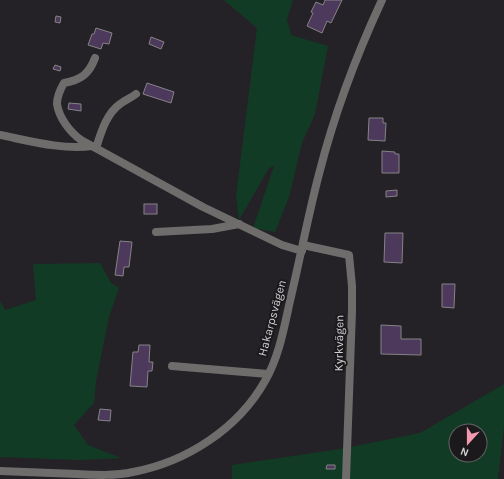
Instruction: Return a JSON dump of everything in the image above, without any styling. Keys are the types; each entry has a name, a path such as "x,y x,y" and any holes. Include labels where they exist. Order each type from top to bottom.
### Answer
{"street":[{"name":"Hakarpsvägen","path":"0,471 132,476 189,452 218,435 253,399 276,357 313,196 333,122 382,0"},
{"path":"95,58 91,68 85,75 76,80 64,82 61,88 57,103 63,120 71,131 81,140 204,207 282,245 302,248"},
{"path":"94,147 112,112 119,105 136,94"},
{"path":"0,135 38,143 78,148 94,147"},
{"path":"156,232 212,229 239,224"},
{"name":"Kyrkvägen","path":"302,248 349,255 352,298 346,479"},
{"path":"172,366 268,374"}],"green space":[{"path":"224,0 293,0 287,19 291,35 328,46 315,114 302,143 289,197 275,232 253,228 274,166 269,168 239,220 236,196 257,28"},
{"path":"100,263 111,283 119,288 109,317 96,381 94,403 74,425 88,445 121,458 80,460 0,457 0,301 5,310 36,300 33,264"},
{"path":"504,384 504,426 498,479 232,479 232,465 340,449 420,433"}],"building":[{"path":"325,0 342,0 331,23 327,21 322,33 307,26 316,2 323,5"},
{"path":"56,16 61,17 60,23 55,22"},
{"path":"96,28 112,33 109,44 103,43 101,49 88,45"},
{"path":"151,37 164,42 161,49 149,44"},
{"path":"55,65 61,67 60,71 53,69"},
{"path":"147,83 174,92 171,103 143,94"},
{"path":"69,103 81,104 81,111 68,109"},
{"path":"369,118 383,118 383,123 386,123 385,141 368,140"},
{"path":"382,151 395,152 395,154 399,154 399,173 382,173"},
{"path":"397,190 397,196 386,197 386,191"},
{"path":"144,204 157,204 157,214 144,214"},
{"path":"385,233 403,233 402,263 384,262"},
{"path":"120,241 132,242 129,267 124,267 123,276 115,275"},
{"path":"442,284 455,284 454,308 442,307"},
{"path":"381,325 401,326 401,339 421,339 421,355 381,354"},
{"path":"139,345 150,345 149,362 153,362 152,371 148,371 147,387 130,386 133,352 138,352"},
{"path":"100,409 111,410 110,421 98,420"},
{"path":"327,465 335,465 335,469 326,469"}]}
